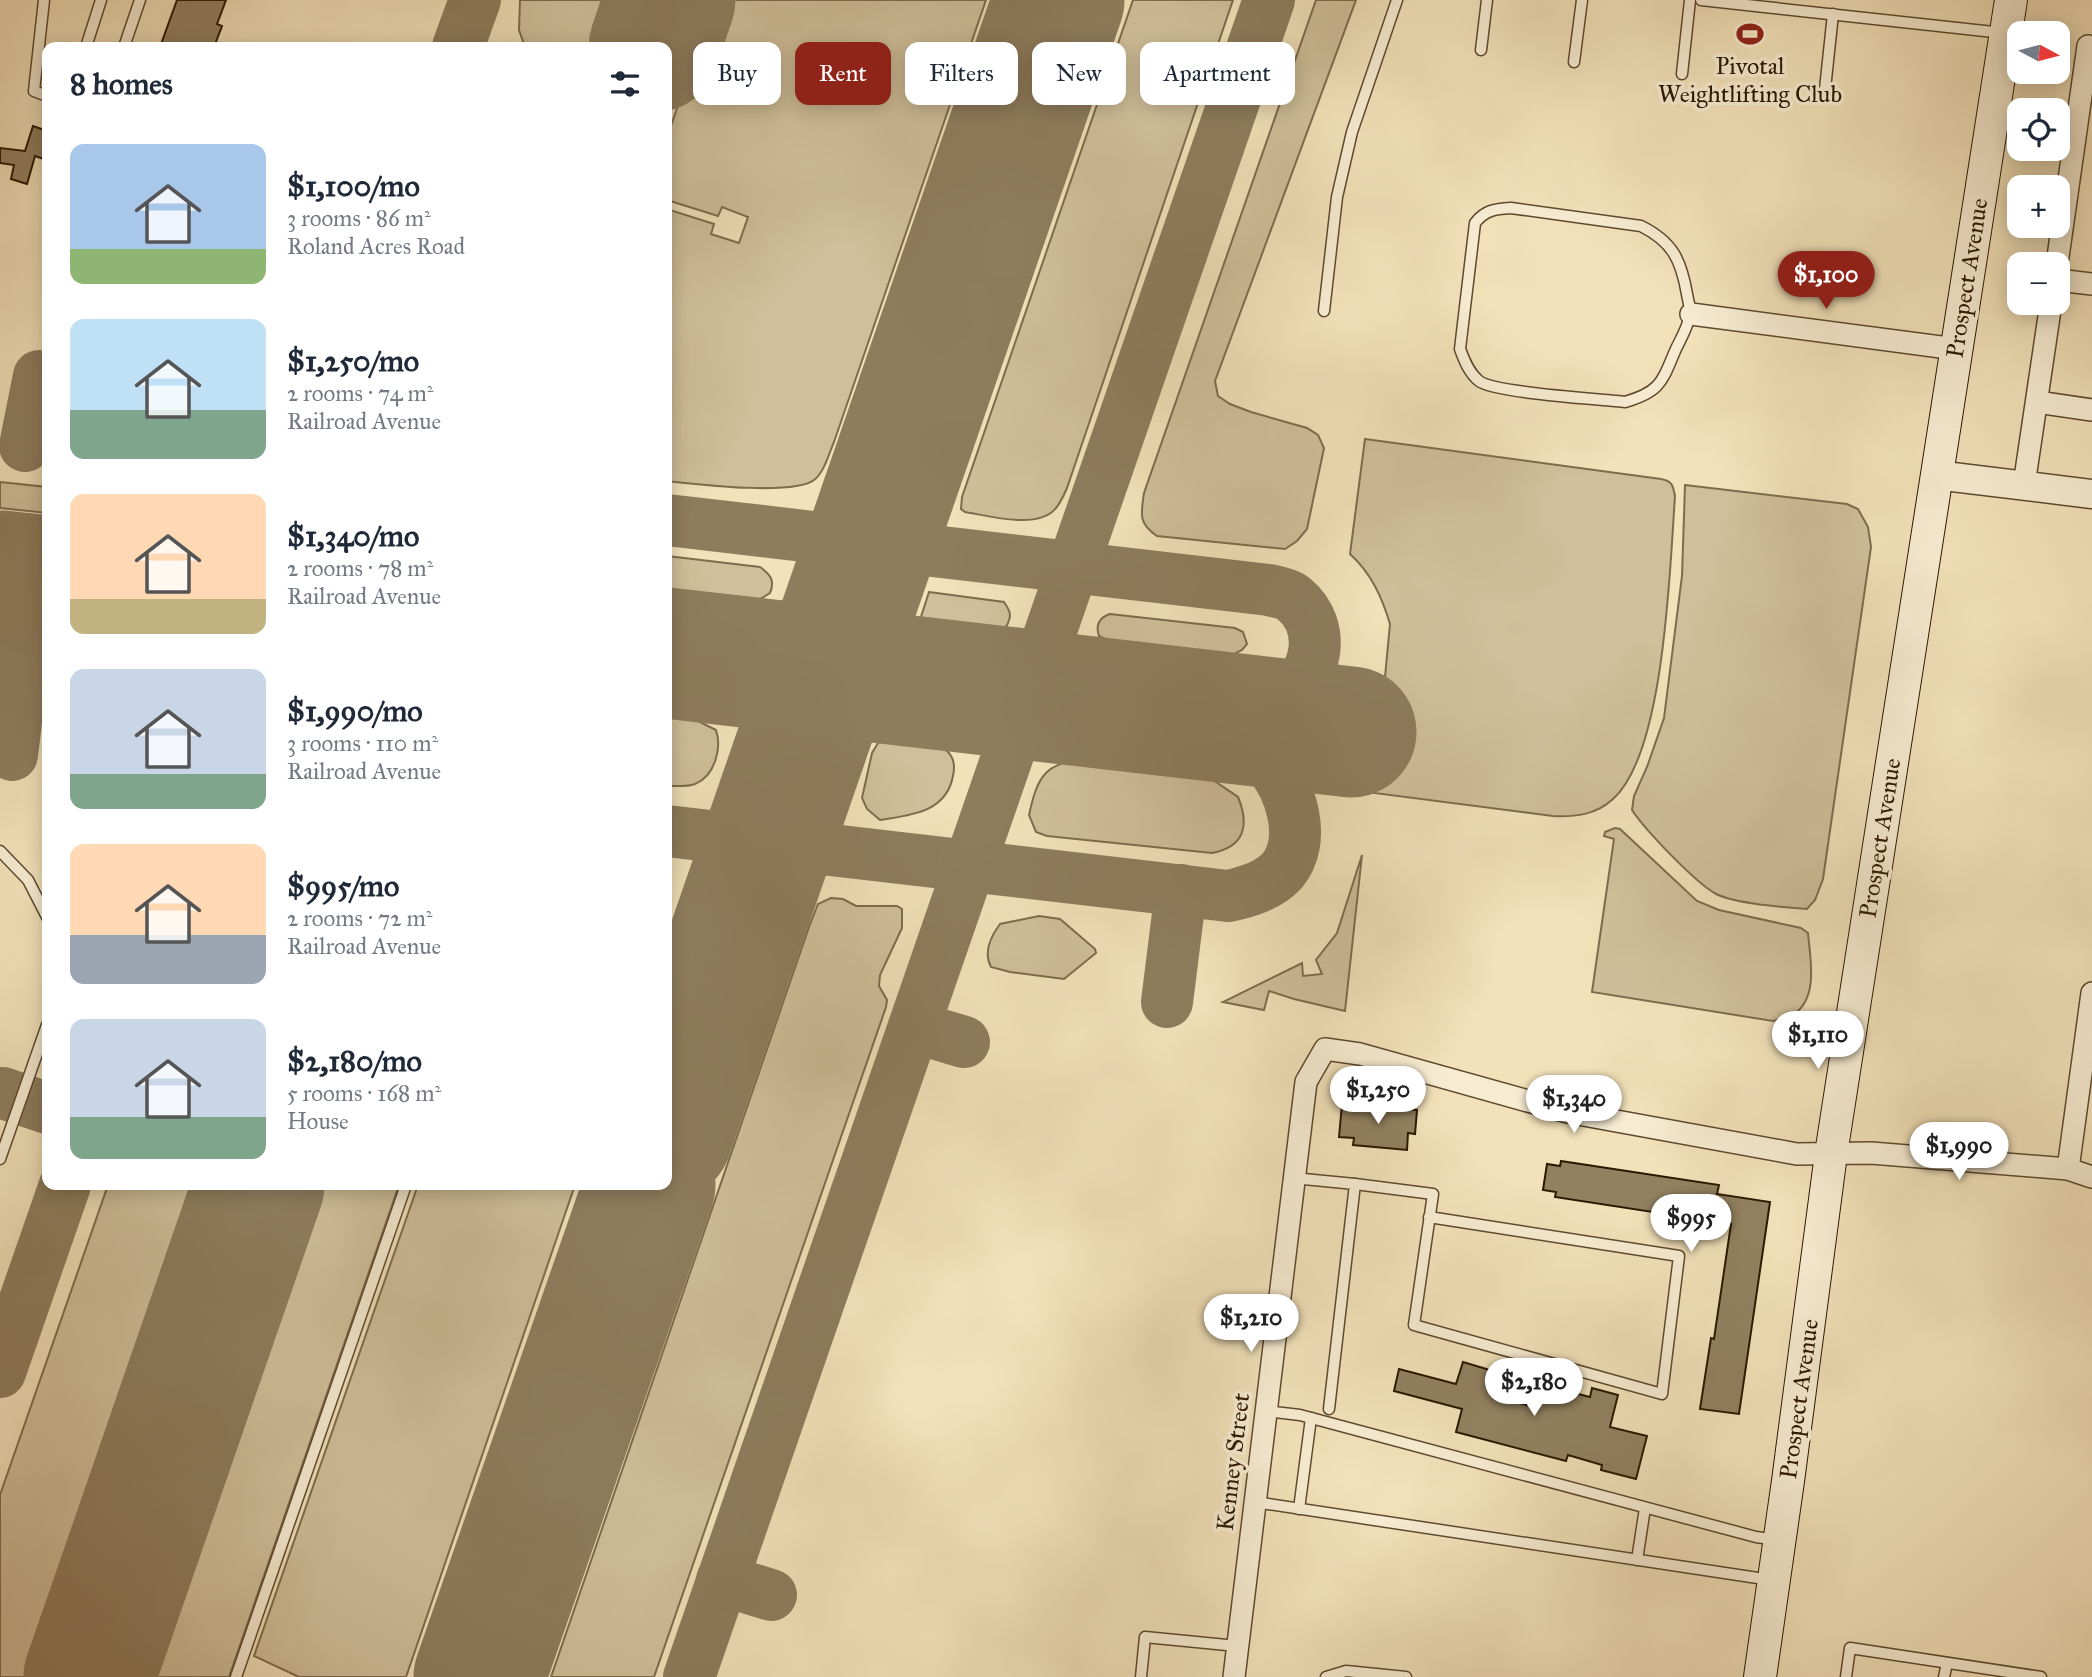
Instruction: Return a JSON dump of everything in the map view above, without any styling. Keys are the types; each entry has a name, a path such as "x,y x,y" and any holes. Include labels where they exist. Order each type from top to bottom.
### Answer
{"main road":[{"name":"Prospect Avenue","path":"1760,1677 1832,1154 2011,0"}],"street":[{"path":"2060,252 2082,167 2088,46 2092,47"},
{"path":"2070,281 2092,284"},
{"path":"1691,314 1956,349"},
{"path":"2024,485 2050,315"},
{"path":"2037,402 2092,410"},
{"path":"1936,475 2092,494"},
{"path":"2068,1169 2092,993"},
{"name":"Kenney Street","path":"1234,1677 1306,1082 1325,1049 1360,1054 1567,1112 1797,1154 1832,1154"},
{"path":"1832,1154 1871,1153 2068,1169 2092,1177"}],"lane":[{"path":"42,94 34,91 44,0"},
{"path":"88,42 101,0"},
{"path":"126,42 140,0"},
{"path":"1324,311 1337,197 1352,132 1397,0"},
{"path":"1481,50 1487,0"},
{"path":"1574,62 1582,0"},
{"path":"1682,74 1690,0"},
{"path":"1701,0 2006,33"},
{"path":"1825,89 1833,15"},
{"path":"1511,208 1640,226 1659,235 1675,252 1685,281 1691,314 1666,373 1656,389 1642,397 1625,402 1503,389 1480,383 1466,367 1460,349 1475,223 1490,210 1511,208"},
{"path":"0,851 28,880 42,907"},
{"path":"0,1159 42,1039"},
{"path":"1293,1178 1433,1194 1429,1217 1414,1325 1662,1394 1679,1256 1429,1217"},
{"path":"1329,1409 1355,1184"},
{"path":"236,1677 404,1190"},
{"path":"1266,1411 1311,1418 1756,1538 1780,1540"},
{"path":"1299,1509 1311,1418"},
{"path":"1255,1502 1774,1581"},
{"path":"1637,1560 1646,1508"},
{"path":"1141,1677 1145,1637 1237,1646"},
{"path":"1846,1677 1850,1648 2041,1677"},
{"path":"1944,1677 1947,1662"},
{"path":"1326,1677 1346,1671 1406,1677"}],"shaded area":[{"path":"520,0 623,0 608,42 523,42 519,30"},
{"path":"715,0 986,0 972,42 905,42 905,105 950,105 834,442 821,473 814,480 803,485 766,488 672,481 672,211 714,224 711,234 739,243 748,217 722,207 718,216 672,202 672,123 693,63 693,105 781,105 781,42 700,42"},
{"path":"1133,0 1233,0 1219,42 1140,42 1140,105 1197,105 1062,498 1048,515 1026,520 965,512 961,509 962,497 1097,105 1126,105 1126,42 1119,42"},
{"path":"1316,0 1356,0 1215,381 1218,396 1230,404 1307,428 1318,435 1324,448 1307,529 1297,541 1285,549 1157,536 1142,518 1144,493 1279,105 1295,105 1295,60"},
{"path":"1365,439 1661,479 1671,484 1675,496 1671,566 1662,656 1654,701 1644,742 1630,776 1613,799 1600,809 1585,814 1553,816 1374,793 1390,624 1375,586 1350,554"},
{"path":"0,482 42,486 42,512 0,508"},
{"path":"1685,485 1847,504 1858,509 1868,527 1871,547 1823,879 1815,900 1807,909 1748,903 1716,894 1671,855 1632,810 1634,796 1664,718 1682,576"},
{"path":"672,557 760,567 771,578 772,585 770,593 760,599 672,590"},
{"path":"929,592 1004,602 1010,617 1006,627 994,631 919,623"},
{"path":"1110,614 1235,628 1243,632 1247,644 1232,655 1112,642 1099,636 1098,628 1101,619"},
{"path":"672,717 694,719 716,730 718,737 715,761 708,775 695,784 672,786"},
{"path":"883,741 926,744 947,751 953,760 954,769 943,798 935,805 914,814 880,820 867,809 862,798 872,753 878,743"},
{"path":"1077,761 1213,780 1238,797 1244,817 1242,834 1231,846 1212,853 1047,836 1036,832 1029,815 1042,777 1056,766"},
{"path":"1620,829 1697,901 1719,910 1801,928 1808,933 1811,976 1807,998 1802,1007 1792,1015 1773,1021 1592,992 1614,839 1604,836 1605,832"},
{"path":"1362,855 1345,1011 1269,991 1264,1010 1223,1002 1302,963 1303,976 1322,974 1316,960 1337,933"},
{"path":"831,898 843,899 856,906 897,906 902,909 902,928 880,975 879,986 887,1000 886,1007 654,1677 551,1677 809,927 818,904"},
{"path":"1039,916 1060,919 1095,949 1096,953 1064,979 991,967 989,944 1000,924"},
{"path":"106,1190 210,1190 44,1677 0,1677 0,1495"},
{"path":"303,1190 397,1190 229,1677 134,1677"},
{"path":"416,1190 573,1190 406,1677 299,1677 254,1656"}],"building":[{"path":"177,0 226,0 217,24 222,26 216,42 162,42"},
{"path":"33,126 42,129 42,158 35,156 27,184 11,179 14,165 0,163 0,148 25,151"},
{"path":"1342,1104 1417,1110 1415,1134 1408,1133 1407,1150 1353,1145 1354,1138 1339,1137"},
{"path":"1561,1161 1719,1185 1717,1194 1770,1202 1739,1414 1700,1409 1711,1338 1714,1339 1731,1224 1555,1197 1556,1192 1543,1190 1547,1164 1560,1166"},
{"path":"1463,1362 1513,1377 1506,1399 1537,1408 1543,1385 1590,1397 1592,1388 1618,1395 1610,1427 1647,1436 1636,1479 1601,1470 1602,1465 1568,1455 1566,1461 1456,1432 1462,1409 1394,1391 1399,1369 1456,1384"}],"taxiway":[{"path":"460,42 475,0"},
{"path":"984,204 1045,28 1050,0"},
{"path":"689,1677 1269,0"},
{"path":"25,446 39,376"},
{"path":"672,521 1269,590 1294,599 1305,611 1315,638 1310,666 1303,679 1293,690 1271,703 1206,716"},
{"path":"12,755 33,580"},
{"path":"672,832 1228,896 1264,884 1282,871 1290,858 1295,830 1289,799 1276,772 1246,741 1206,716"},
{"path":"1167,1002 1181,890"},
{"path":"914,1027 964,1042"},
{"path":"3,1093 42,1106"},
{"path":"0,1372 63,1190"},
{"path":"722,1580 771,1595"}],"runway":[{"path":"656,42 670,0"},
{"path":"672,1121 1059,0"},
{"path":"0,576 42,580"},
{"path":"672,654 1351,732"},
{"path":"89,1677 257,1190"},
{"path":"479,1677 648,1190"}],"place":[{"name":"Pivotal Weightlifting Club","path":"1750,34"}]}
